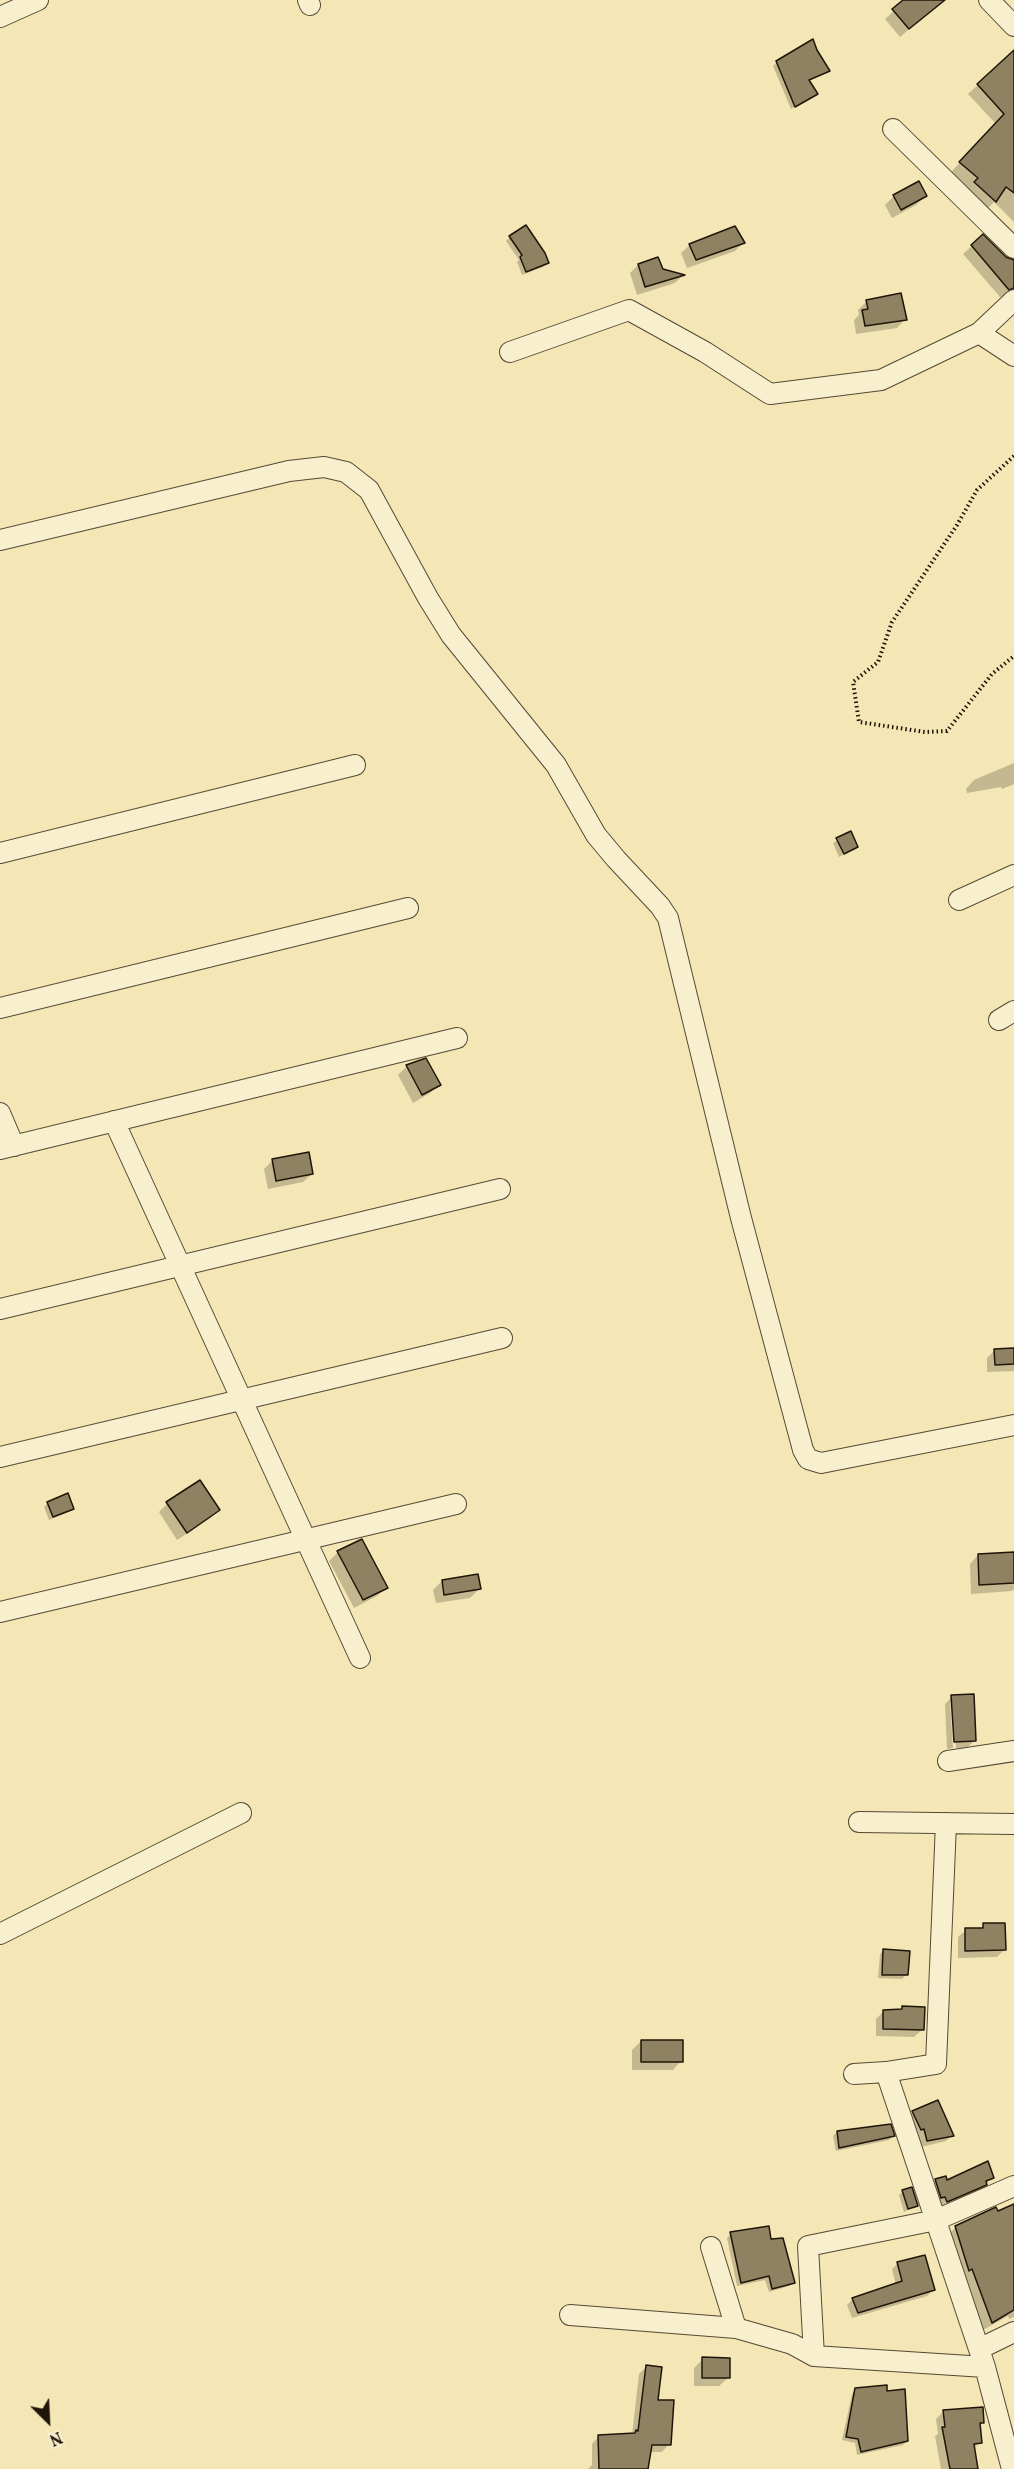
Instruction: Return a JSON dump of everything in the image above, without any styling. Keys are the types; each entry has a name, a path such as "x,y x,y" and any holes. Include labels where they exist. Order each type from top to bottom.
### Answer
{"street":[{"path":"0,17 38,0"},
{"path":"989,0 1014,26"},
{"path":"893,129 1014,248"},
{"path":"510,352 629,310 705,352 770,394 881,380 979,333 1014,300"},
{"path":"979,333 1014,357"},
{"path":"0,540 289,471 324,467 346,472 369,490 428,598 451,635 556,765 596,835 660,906 668,918 741,1218 803,1450 808,1459 821,1463 1014,1425"},
{"path":"0,852 355,765"},
{"path":"959,900 1014,875"},
{"path":"0,1008 408,908"},
{"path":"0,1113 7,1147 457,1038"},
{"path":"114,1121 360,1658"},
{"path":"0,1309 500,1189"},
{"path":"0,1457 502,1338"},
{"path":"0,1612 456,1504"},
{"path":"948,1761 1014,1751"},
{"path":"0,1934 241,1813"},
{"path":"859,1822 1014,1824"},
{"path":"854,2074 886,2072 936,2064 946,1823"},
{"path":"886,2072 982,2358 1012,2469"},
{"path":"814,2356 808,2246 936,2220 1014,2186"},
{"path":"711,2247 736,2328"},
{"path":"570,2315 736,2328 792,2344 814,2356 982,2358 1014,2332"}],"path":[{"path":"1014,456 977,489 957,525 892,622 878,662 853,682 859,722 925,732 947,731 992,674 1014,656"}],"building":[{"path":"903,0 945,0 909,29 892,9"},
{"path":"813,39 830,71 809,80 818,94 795,107 776,61"},
{"path":"1014,50 1014,193 1006,187 996,202 974,182 978,178 959,162 1004,114 977,84"},
{"path":"919,181 927,196 901,210 893,195"},
{"path":"526,225 549,263 526,272 520,257 522,255 509,236"},
{"path":"735,226 745,243 696,260 689,244"},
{"path":"983,234 1006,257 1014,260 1014,288 1009,290 971,245"},
{"path":"658,257 663,269 685,275 645,287 638,264"},
{"path":"901,293 907,320 865,326 862,310 868,309 866,300"},
{"path":"851,831 858,847 844,854 836,838"},
{"path":"426,1058 441,1085 422,1095 406,1065"},
{"path":"309,1152 313,1174 276,1181 272,1159"},
{"path":"1014,1348 1014,1364 995,1365 994,1349"},
{"path":"200,1480 220,1510 187,1533 166,1502"},
{"path":"68,1493 74,1509 53,1517 47,1502"},
{"path":"362,1539 388,1588 363,1600 337,1551"},
{"path":"1014,1552 1014,1583 979,1585 978,1554"},
{"path":"478,1574 481,1589 444,1595 442,1580"},
{"path":"974,1694 976,1741 954,1742 951,1695"},
{"path":"983,1923 1005,1923 1006,1950 965,1951 965,1928 983,1928"},
{"path":"883,1949 910,1951 908,1975 882,1975"},
{"path":"902,2006 925,2007 924,2030 883,2029 883,2010 902,2009"},
{"path":"641,2040 683,2040 683,2062 641,2062"},
{"path":"938,2100 954,2136 927,2141 924,2129 921,2130 912,2111"},
{"path":"891,2124 895,2136 839,2148 837,2131"},
{"path":"988,2161 994,2178 986,2181 987,2185 947,2202 945,2197 941,2198 935,2179 946,2176 947,2180"},
{"path":"912,2187 918,2206 908,2209 902,2190"},
{"path":"1014,2204 1014,2310 992,2323 972,2269 969,2271 955,2226 996,2207 998,2211"},
{"path":"769,2226 771,2239 783,2238 795,2283 772,2289 769,2276 741,2283 730,2232"},
{"path":"925,2255 935,2290 858,2313 852,2298 902,2281 897,2262"},
{"path":"702,2357 730,2358 730,2378 702,2378"},
{"path":"646,2365 662,2367 658,2400 674,2400 671,2445 652,2445 648,2469 599,2469 598,2435 638,2431"},
{"path":"887,2385 887,2391 905,2389 908,2441 861,2452 858,2439 846,2437 855,2388"},
{"path":"983,2407 984,2423 980,2423 982,2443 974,2444 978,2469 950,2469 942,2427 945,2427 943,2410"}]}
